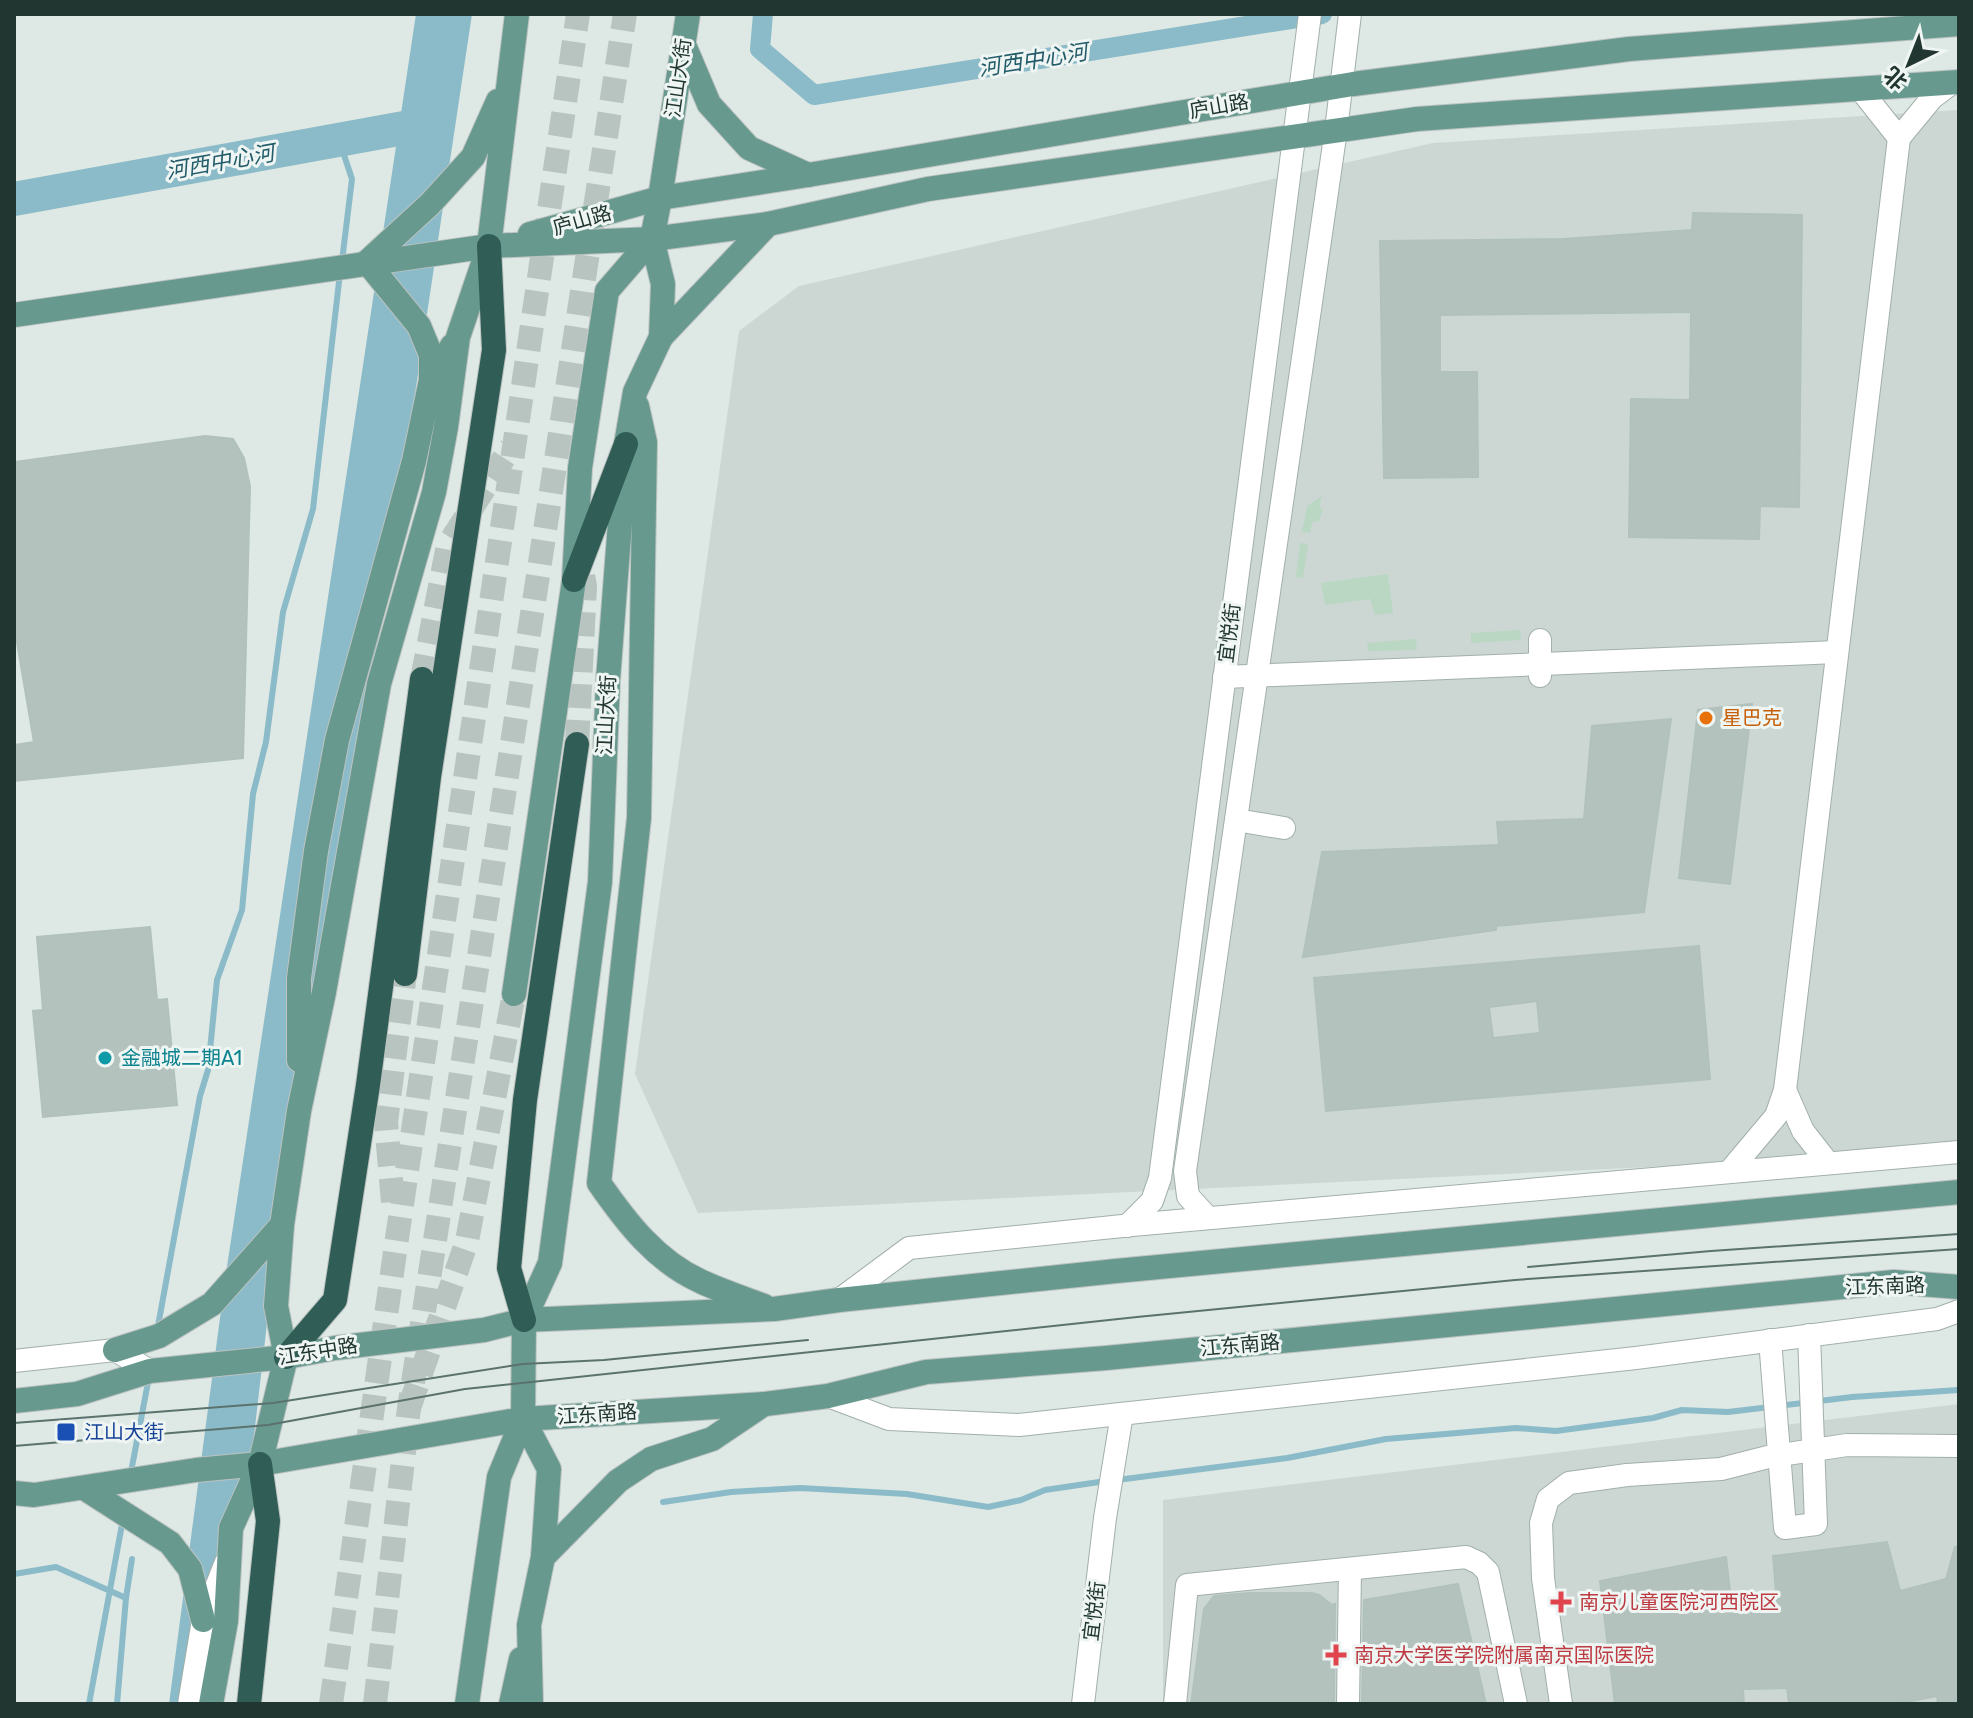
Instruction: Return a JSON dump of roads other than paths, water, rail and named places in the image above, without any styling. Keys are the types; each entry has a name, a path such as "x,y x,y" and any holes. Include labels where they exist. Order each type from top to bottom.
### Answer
{"highway":[{"path":"405,974 429,777 494,350 489,246"},
{"path":"574,580 626,444"},
{"path":"286,1357 335,1300 368,1085 422,679"},
{"path":"524,1320 509,1268 525,1100 577,744"},
{"path":"249,1704 268,1521 260,1464"}],"main road":[{"path":"211,1704 226,1621 231,1528 260,1464 286,1357 276,1306 282,1225 299,1111 324,992 379,684 434,492 458,337 489,246 517,14"},
{"name":"江山大街","path":"523,1419 524,1320 550,1263 600,882 608,680 626,444 635,392 661,337 663,284 652,239 688,14"},
{"name":"庐山路","path":"489,246 660,198 1341,86 1629,49 1959,24"},
{"path":"683,43 709,104 749,148 808,175"},
{"path":"299,1111 299,978 316,851 337,740 414,461 431,380 431,355 419,326 367,262 430,204 473,157 509,76"},
{"name":"庐山路","path":"14,315 489,246 652,239 768,224 928,189 1417,119 1955,83"},
{"path":"661,337 768,224"},
{"path":"514,994 574,580 580,468 607,291 652,239"},
{"path":"431,380 458,337"},
{"path":"635,392 645,442 639,818 599,1183 627,1224 657,1253 698,1281 774,1309 1116,1271 1959,1192"},
{"path":"115,1350 159,1336 212,1304 282,1225"},
{"name":"江东南路","path":"260,1464 523,1419 765,1404 828,1396 926,1372 1106,1358 1894,1282 1959,1287"},
{"name":"江东中路","path":"14,1401 77,1394 150,1371 286,1357 484,1330 524,1320 774,1309"},
{"path":"543,1557 618,1481 651,1459 712,1439 765,1404"},
{"path":"511,1704 543,1557 549,1469 523,1419"},
{"path":"467,1704 499,1477 523,1419"},
{"path":"21,1497 196,1470 260,1464"},
{"path":"84,1488 170,1543 190,1569 203,1620"},
{"path":"529,1625 531,1704"}],"street":[{"name":"宜悦街","path":"1208,1218 1188,1196 1185,1171 1336,130 1349,18"},
{"name":"宜悦街","path":"1127,1226 1152,1201 1160,1178 1309,21"},
{"path":"1729,1172 1776,1116 1785,1090 1899,138 1932,98 1955,83"},
{"path":"1860,89 1899,138"},
{"path":"1540,640 1540,671"},
{"path":"1224,677 1540,671 1837,652"},
{"path":"1236,820 1284,828"},
{"path":"1785,1090 1803,1131 1828,1163"},
{"path":"839,1300 909,1248 1208,1218 1959,1152"},
{"path":"828,1396 889,1419 1019,1425 1120,1424 1937,1319 1959,1311"},
{"path":"1770,1340 1785,1528 1816,1524 1809,1335"},
{"path":"14,1361 115,1350 150,1371"},
{"name":"宜悦街","path":"1083,1704 1105,1518 1120,1424"},
{"path":"1561,1704 1543,1578 1541,1523 1548,1499 1569,1483 1627,1475 1721,1469 1779,1455 1847,1445 1959,1446"},
{"path":"189,1704 203,1620 228,1557"},
{"path":"1175,1704 1187,1585 1466,1557 1488,1572 1516,1704"},
{"path":"1348,1704 1350,1569"}],"water":[{"path":"416,14 472,14 365,727 272,1280 223,1704 169,1704 225,1280"}],"waterway":[{"name":"河西中心河","path":"763,14 760,49 814,95 1322,14"},
{"name":"河西中心河","path":"14,199 426,124"},
{"path":"339,140 352,179 342,261"},
{"path":"158,1326 200,1096 208,1070 217,980 242,910 253,794 266,742 283,612 313,509 340,273"},
{"path":"131,1472 149,1377"},
{"path":"1117,1480 1287,1458 1386,1439 1516,1428 1556,1431 1653,1418 1682,1410 1728,1412 1852,1397 1959,1390"},
{"path":"663,1502 731,1492 800,1488 907,1494 988,1507 1021,1500 1045,1490 1106,1481"},
{"path":"89,1704 123,1519"},
{"path":"126,1598 132,1559"},
{"path":"14,1574 56,1567 126,1598 117,1704"}],"tunnel":[{"path":"331,1704 578,14"},
{"path":"375,1704 409,1408 625,14"},
{"path":"422,679 448,545 511,447"},
{"path":"577,744 585,586 579,555"},
{"path":"393,1202 386,1122 405,974"},
{"path":"409,1408 467,1241 514,994"}],"tram line":[{"path":"1528,1267 1959,1234"},
{"path":"14,1446 268,1425 465,1389 1137,1317 1515,1280 1959,1249"},
{"path":"14,1423 273,1403 523,1364 604,1360 808,1340"}],"place":[{"name":"星巴克","path":"1706,718"},
{"name":"金融城二期A1","path":"105,1058"},
{"name":"江山大街","path":"66,1432"},
{"name":"南京儿童医院河西院区","path":"1561,1602"},
{"name":"南京大学医学院附属南京国际医院","path":"1336,1655"}]}
